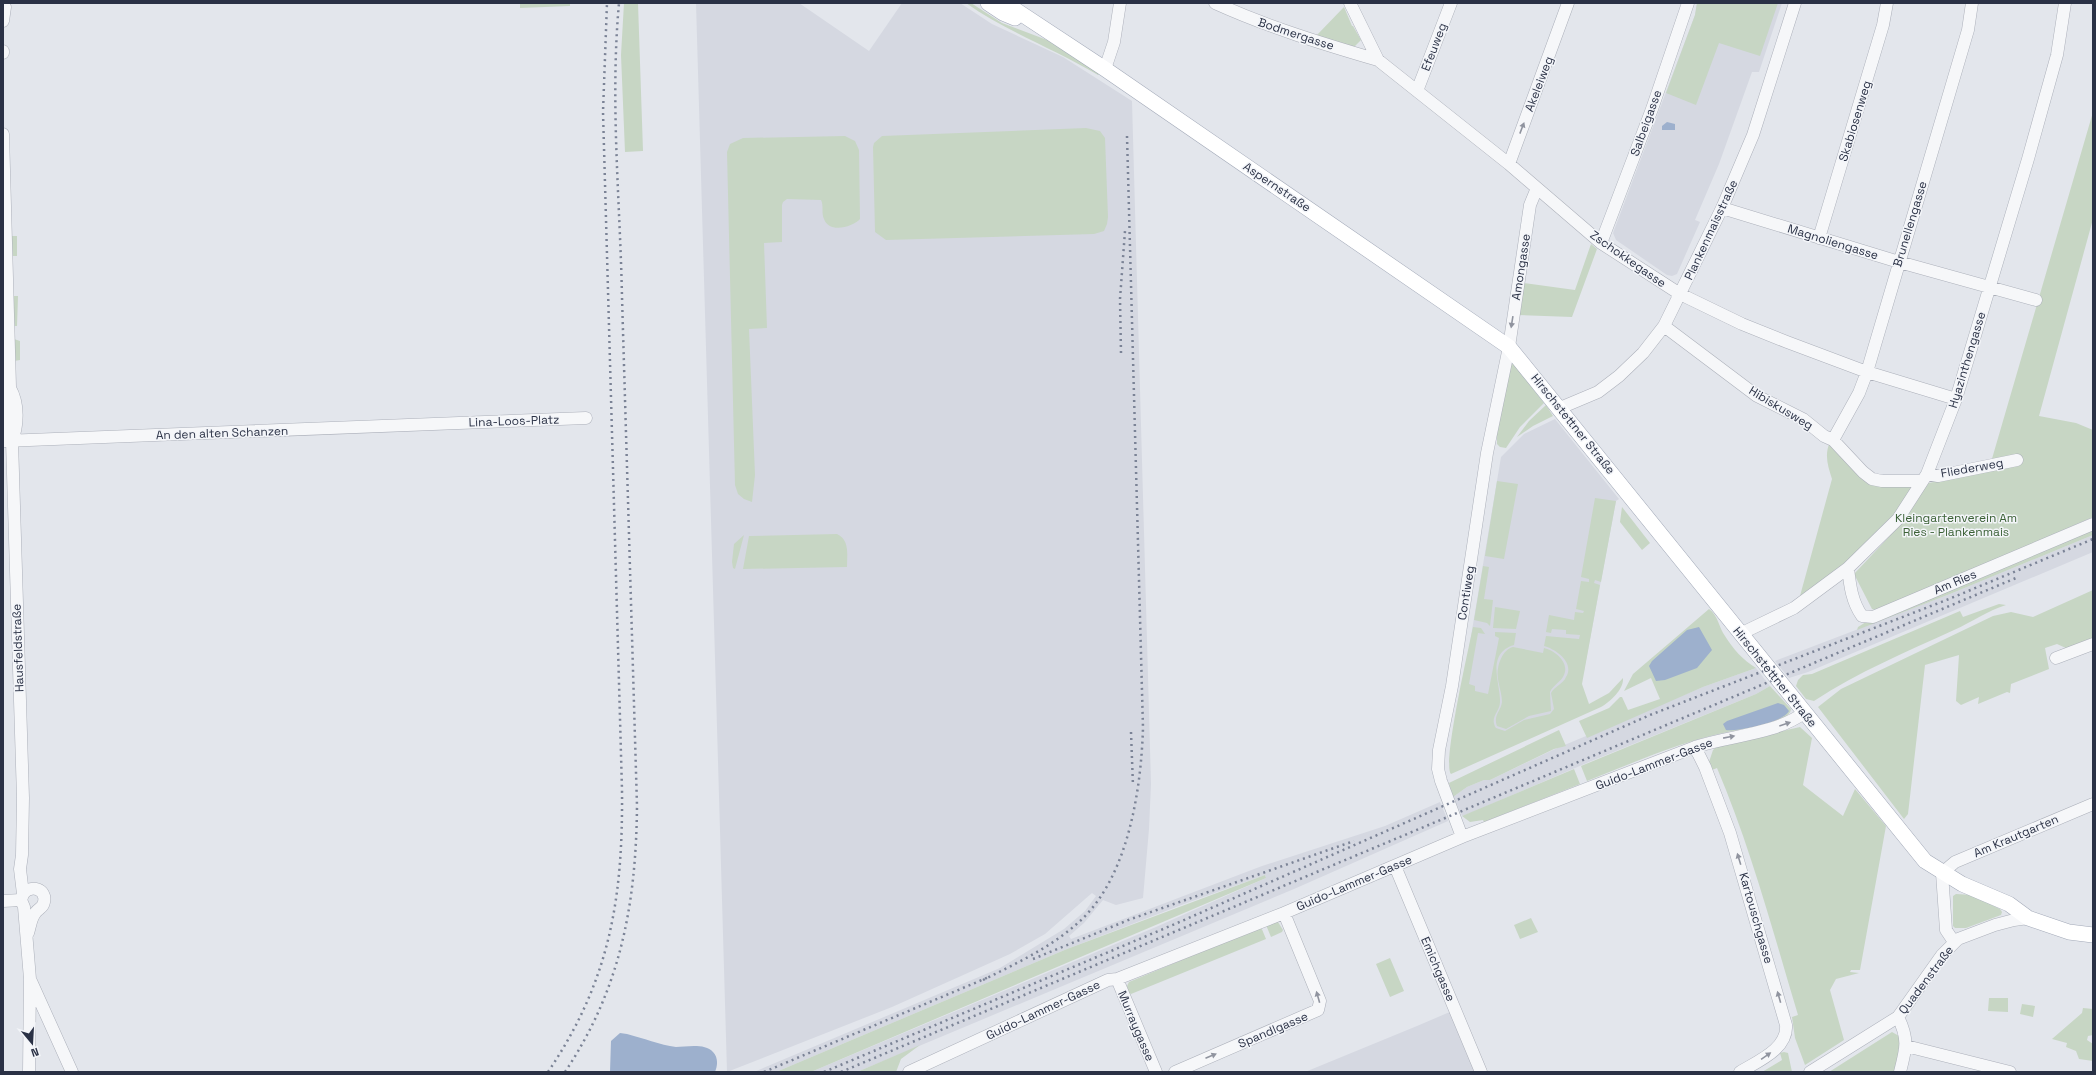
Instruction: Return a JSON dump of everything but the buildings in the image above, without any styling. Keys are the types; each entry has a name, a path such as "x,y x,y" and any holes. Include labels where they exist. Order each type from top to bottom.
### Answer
{"main road":[{"name":"Aspernstraße","path":"988,3 1003,13 1044,30"},
{"name":"Aspernstraße","path":"1005,3 1105,69 1509,347"},
{"name":"Hirschstettner Straße","path":"1509,347 1560,408 1740,634 1925,861 1942,873 2008,904 2028,918 2069,932 2093,935"}],"street":[{"path":"1105,69 1114,42 1120,3"},
{"name":"Bodmergasse","path":"1215,3 1250,19 1314,41 1378,60"},
{"name":"Zschokkegasse","path":"1350,3 1378,60 1509,164 1601,243 1680,294 1774,337 1867,372 1956,399"},
{"name":"Efeuweg","path":"1416,91 1451,3"},
{"name":"Akeleiweg","path":"1509,164 1568,3"},
{"name":"Salbeigasse","path":"1601,243 1652,109 1688,3"},
{"name":"Plankenmaisstraße","path":"1560,408 1598,392 1619,376 1643,353 1664,326 1722,208 1753,135 1795,3"},
{"name":"Skabiosenweg","path":"1819,238 1882,32 1887,3"},
{"name":"Brunellengasse","path":"1833,440 1860,393 1867,372 1968,30 1972,3"},
{"name":"Hyazinthengasse","path":"1740,634 1794,608 1848,568 1898,519 1925,478 1956,399 2028,159 2057,54 2066,3"},
{"path":"3,21 5,6"},
{"name":"Hausfeldstraße","path":"3,134 10,387 6,394 7,441 23,798 22,854 20,869 26,897 26,939 30,979 72,1072"},
{"name":"Amongasse","path":"1509,347 1530,205 1537,188"},
{"name":"Magnoliengasse","path":"1722,208 1899,262 2036,300"},
{"name":"Hibiskusweg","path":"1664,326 1757,396 1803,419 1824,436 1833,440 1863,472 1872,479 1882,481 1925,478"},
{"name":"Contiweg","path":"1462,836 1440,781 1438,769 1439,750 1452,686 1487,453 1509,347"},
{"name":"Lina-Loos-Platz","path":"442,424 586,418"},
{"name":"An den alten Schanzen","path":"7,441 442,424"},
{"name":"Fliederweg","path":"1925,478 2017,460"},
{"name":"Am Ries","path":"1848,568 1850,587 1856,607 1862,616 1873,617 2093,524"},
{"path":"2056,658 2093,644"},
{"name":"Guido-Lammer-Gasse","path":"909,1072 1108,980 1117,979 1284,913 1462,836 1694,747 1712,741 1770,729 1792,722 1804,712"},
{"name":"Kartouschgasse","path":"1694,747 1716,795 1730,833 1786,1025 1786,1035 1780,1046 1740,1072"},
{"name":"Am Krautgarten","path":"1942,873 1955,862 2093,804"},
{"name":"Emichgasse","path":"1394,866 1481,1072"},
{"path":"1942,873 1946,930 1954,942"},
{"name":"Hausfeldstraße","path":"26,897 43,894 44,900 42,907 36,911 26,939"},
{"path":"3,901 26,897 30,911 36,911"},
{"name":"Spandlgasse","path":"1176,1072 1318,1010 1320,1001 1284,913"},
{"name":"Quadenstraße","path":"1810,1072 1898,1017 1942,955 1954,942 1963,936 1995,925 2028,918"},
{"path":"29,1072 30,979"},
{"name":"Murraygasse","path":"1117,979 1156,1072"},
{"path":"1898,1017 1905,1031 1906,1046 1900,1072"},
{"path":"1906,1046 2010,1072"}],"shaded area":[{"path":"696,3 799,3 869,51 902,3 960,3 992,24 1063,57 1132,101 1151,784 1149,829 1143,898 1116,905 1103,900 1084,923 1069,936 1071,939 1262,866 1385,826 1440,802 1448,821 1294,889 857,1072 811,1072 1156,927 1266,878 1265,875 1067,949 776,1072 754,1072 1000,968 1064,929 1085,911 1096,896 1092,893 1045,934 1010,954 892,1007 727,1072"},
{"path":"1697,3 1782,3 1759,72 1752,72 1719,164 1695,220 1700,222 1677,274 1672,276 1667,275 1616,240 1613,233 1695,15"},
{"path":"1555,419 1619,499 1616,501 1584,671 1572,675 1579,704 1459,758 1462,690 1501,457 1524,434"},
{"path":"2093,535 2093,552 1808,672 1789,678 1775,661 1950,594"},
{"path":"1756,668 1770,686 1756,694 1589,762 1462,816 1453,797 1467,787 1484,780 1490,780 1555,749 1703,687"},
{"path":"1452,1011 1478,1072 1305,1072 1417,1026"}],"green space":[{"path":"520,3 570,3 570,6 520,8"},
{"path":"624,3 638,3 643,151 625,152 621,55"},
{"path":"966,3 971,3 1002,23 1055,43 1100,73 1098,75 1014,32"},
{"path":"1697,3 1778,3 1760,56 1719,43 1696,105 1666,93 1695,15"},
{"path":"1344,7 1352,26 1361,40 1354,47 1316,36"},
{"name":"Kleingartenverein Am Ries - Plankenmais","path":"2093,112 2093,219 2039,416 2076,423 2093,430 2093,517 1879,611 1872,609 1854,574 1902,523 1925,484 1989,469"},
{"path":"1086,128 1100,131 1105,138 1108,217 1104,231 1094,234 886,240 875,232 873,147 874,143 882,136"},
{"path":"845,136 855,141 859,150 860,219 857,222 847,226 836,228 827,224 823,217 821,200 787,199 782,205 782,242 764,243 767,328 749,329 755,475 752,502 744,499 738,494 735,485 727,152 730,144 743,138"},
{"path":"10,236 17,236 17,256 11,256"},
{"path":"1591,244 1597,249 1572,317 1517,315 1524,283 1575,290"},
{"path":"12,296 18,296 17,326 13,326"},
{"path":"14,339 20,341 20,360 14,361"},
{"path":"1513,363 1544,403 1520,427 1506,448 1500,447 1497,444 1497,430 1510,367"},
{"path":"1546,405 1553,416 1533,426 1517,437 1529,421"},
{"path":"1830,442 1857,473 1915,487 1886,528 1865,550 1800,596 1832,479 1827,456"},
{"path":"1497,481 1518,484 1504,559 1485,556"},
{"path":"1595,498 1616,501 1601,582 1595,580 1594,583 1600,585 1582,684 1589,704 1609,693 1623,678 1623,682 1619,690 1613,698 1601,707 1451,774 1449,766 1453,729 1473,627 1481,628 1485,634 1478,633 1469,684 1475,686 1475,691 1488,694 1499,638 1495,636 1495,632 1516,633 1514,645 1505,649 1497,662 1496,670 1500,695 1500,706 1494,718 1496,728 1505,731 1524,720 1550,714 1554,709 1551,693 1565,679 1568,672 1568,667 1563,657 1559,653 1544,646 1546,636 1579,639 1580,635 1566,634 1566,630 1552,629 1551,633 1546,632 1549,615 1574,620 1575,612 1583,613 1584,611 1576,609 1581,581 1589,582 1589,579 1581,577"},
{"path":"1622,507 1650,543 1642,550 1620,522"},
{"path":"2093,526 2093,535 1950,594 1857,630 1858,627 1869,620"},
{"path":"837,534 846,544 847,567 743,569 749,536"},
{"path":"744,535 735,569 733,568 732,562 734,544"},
{"path":"1483,566 1489,567 1484,599 1493,600 1490,626 1487,623 1474,620"},
{"path":"2093,590 2093,638 2068,649 2057,644 2045,648 2049,669 2011,684 2010,693 2007,692 1978,704 1979,697 1961,705 1956,701 1959,655 1925,665 1908,814 1904,819 1818,707 1841,689 1993,616 2011,612 2033,617"},
{"path":"1999,604 2006,605 1992,610 1961,627 1900,654 1848,681 1814,701 1806,699 1796,686 1798,680 1803,675 1812,674 1960,611 1963,617"},
{"path":"1495,607 1520,611 1516,629 1493,628"},
{"path":"1709,609 1716,618 1731,645 1743,658 1756,668 1703,687 1587,738 1579,721 1609,708 1620,697 1622,697 1628,710 1660,699 1651,678 1624,691 1633,674"},
{"path":"1513,647 1543,653 1544,648 1548,649 1560,657 1565,666 1565,670 1563,677 1550,692 1551,711 1529,716 1506,729 1497,726 1496,722 1502,702 1498,670 1502,656"},
{"path":"1770,686 1791,709 1789,714 1783,718 1764,725 1692,741 1587,781 1581,766 1756,694"},
{"path":"1800,727 1812,738 1803,785 1843,816 1855,789 1886,826 1860,970 1851,970 1850,972 1859,973 1836,979 1830,990 1844,1040 1805,1065 1795,1038 1792,1017 1798,1015 1761,890 1717,768 1712,770 1709,762 1713,750 1719,745"},
{"path":"1559,730 1566,746 1554,749 1490,780 1484,780 1467,787 1453,797 1449,783"},
{"path":"1574,769 1580,784 1484,822 1483,820 1470,822 1462,816"},
{"path":"1265,875 1266,878 811,1072 776,1072 1067,949"},
{"path":"1956,894 1972,895 2000,909 2002,912 2001,915 1966,928 1955,928 1953,926 1953,896"},
{"path":"1531,918 1538,932 1520,939 1514,925"},
{"path":"1278,922 1283,930 1282,932 1271,937 1266,925"},
{"path":"1261,927 1266,939 1131,994 1128,992 1127,986 1129,982"},
{"path":"1390,958 1404,991 1390,997 1376,964"},
{"path":"1989,998 2008,998 2008,1012 1988,1011"},
{"path":"2022,1004 2035,1006 2033,1017 2020,1014"},
{"path":"2083,1008 2093,1009 2093,1035 2088,1036 2087,1040 2093,1044 2093,1061 2079,1059 2076,1051 2066,1047 2067,1043 2052,1039 2082,1013"},
{"path":"1892,1032 1899,1036 1900,1043 1898,1053 1900,1054 1896,1072 1829,1072"},
{"path":"920,1045 901,1059 896,1072 857,1072"},
{"path":"1780,1053 1788,1053 1792,1072 1762,1072 1782,1060"}],"water":[{"path":"1667,122 1675,124 1675,130 1662,130 1662,126"},
{"path":"1699,627 1712,650 1697,668 1665,680 1656,681 1649,666 1652,661 1687,630"},
{"path":"1778,703 1784,705 1789,711 1779,719 1749,728 1732,730 1726,730 1723,724 1727,721"},
{"path":"620,1033 676,1047 705,1047 710,1049 716,1056 717,1067 715,1072 610,1072 611,1041"}],"railway":[{"path":"548,1072 569,1038 586,1004 599,971 609,937 620,867 622,790 603,112 607,3"},
{"path":"565,1072 600,1009 612,977 622,944 629,911 636,842 637,806 621,260 615,113 616,40 619,3"},
{"path":"983,980 1034,954 1058,939 1080,921 1096,903 1110,881 1120,857 1129,832 1135,805 1142,753 1143,728 1127,136"},
{"path":"1121,353 1120,299 1125,231"},
{"path":"824,1072 1175,924 1650,715 1949,599 2093,539"},
{"path":"841,1072 2016,578"},
{"path":"1131,732 1133,786"},
{"path":"1033,959 1131,919 1354,841"},
{"path":"764,1072 989,977"}]}
